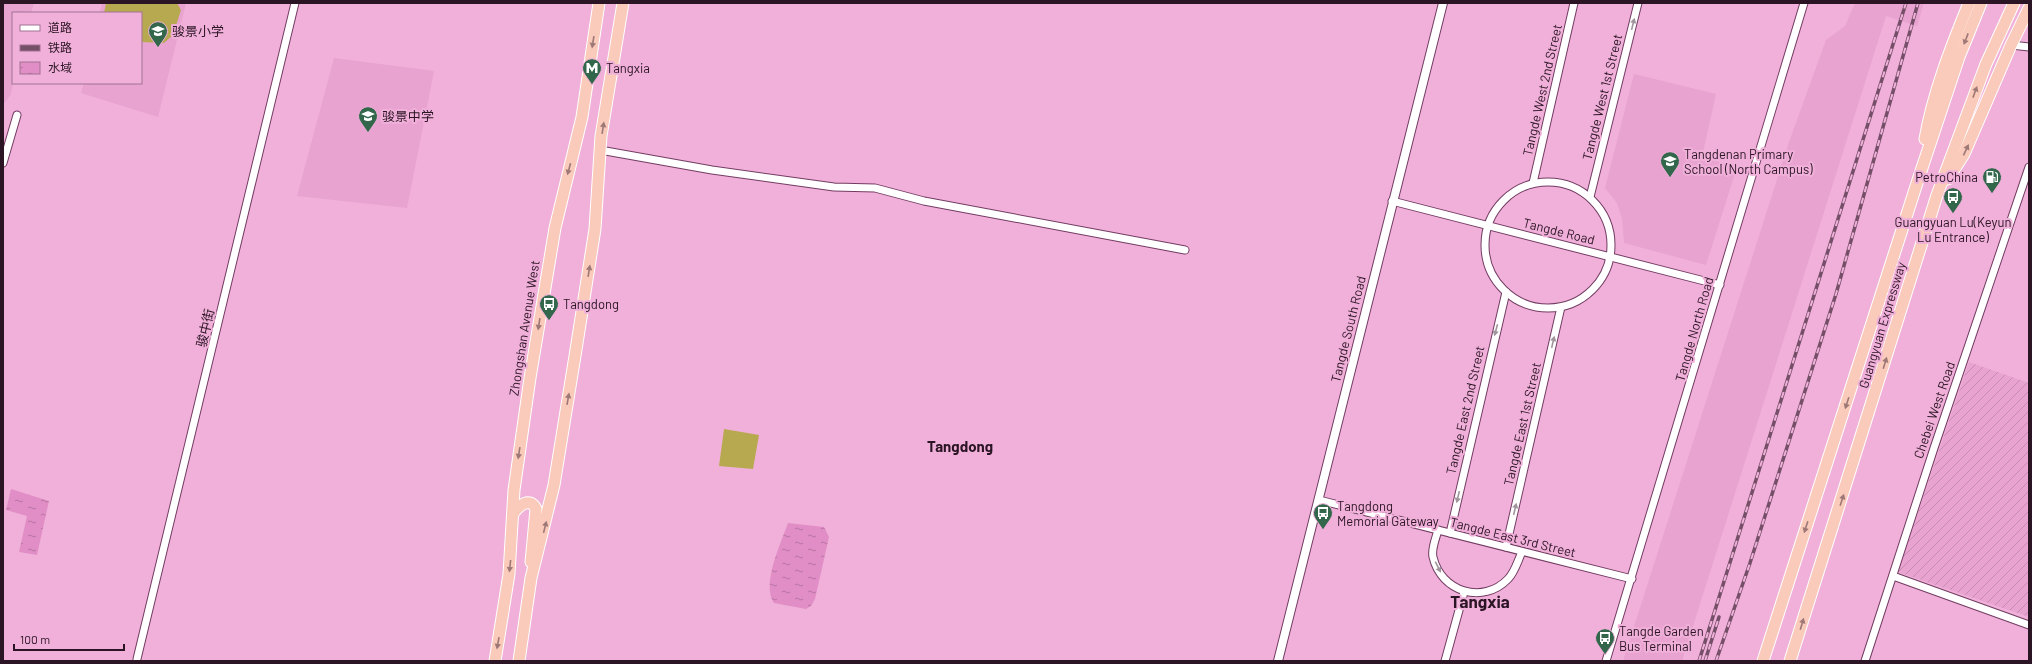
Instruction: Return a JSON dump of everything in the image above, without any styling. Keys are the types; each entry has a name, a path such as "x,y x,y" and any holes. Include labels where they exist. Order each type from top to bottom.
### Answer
{"highway":[{"name":"Zhongshan Avenue West","path":"495,661 509,574 515,479 555,228 582,116 599,3"},
{"path":"519,661 531,578 554,485 575,356 595,229 600,150 623,3"},
{"path":"1918,180 1925,136 1937,93 1954,39 1969,3"},
{"name":"Guangyuan Expressway","path":"1763,661 1918,180 1960,57 1981,3"},
{"name":"Guangyuan Expressway","path":"1790,661 1937,195 1986,64 2014,3"},
{"path":"1937,195 1964,154 2010,45 2029,8"},
{"path":"513,514 518,507 524,503 532,504 536,509 531,547 531,578"}],"street":[{"name":"骏中街","path":"137,659 295,3"},
{"name":"Tangde South Road","path":"1278,661 1392,201 1443,3"},
{"name":"Tangde West 2nd Street","path":"1533,183 1574,3"},
{"name":"Tangde West 1st Street","path":"1590,197 1638,3"},
{"name":"Tangde North Road","path":"1606,661 1632,579 1804,3"},
{"path":"2010,45 2029,47"},
{"path":"3,163 17,115"},
{"path":"600,150 712,170 834,187 875,188 924,201 1185,250"},
{"name":"Chebei West Road","path":"1865,661 1934,448 2029,167"},
{"path":"1543,181 1563,183 1590,197 1597,205 1608,224 1610,257 1603,276 1589,292 1581,298 1561,306 1551,308 1532,306 1514,298 1506,292 1499,284 1488,266 1485,245 1488,226 1493,214 1506,198 1514,191 1533,183 1543,181"},
{"name":"Tangde Road","path":"1392,201 1720,285"},
{"name":"Tangde East 2nd Street","path":"1450,533 1506,292"},
{"name":"Tangde East 1st Street","path":"1506,547 1561,306"},
{"name":"Tangde East 3rd Street","path":"1319,500 1632,579"},
{"path":"1438,530 1433,556 1438,570 1449,584 1464,592 1476,594 1496,588 1509,579 1522,552"},
{"path":"1893,576 2029,625"},
{"path":"1445,661 1464,592"}],"shaded area":[{"path":"3,3 34,3 31,12 12,12 13,84 11,94 3,105"},
{"name":"骏景小学","path":"102,3 186,3 158,117 81,93 84,84 142,84 142,12 100,12"},
{"path":"106,3 177,3 181,10 173,35 164,43 142,42 142,12 104,12"},
{"path":"1855,3 1924,3 1917,26 1886,16 1682,661 1623,661 1789,142 1826,40 1845,26"},
{"name":"骏景中学","path":"334,58 434,71 407,208 297,196"},
{"name":"Tangdenan Primary School (North Campus)","path":"1634,74 1716,94 1702,157 1737,167 1706,265 1624,243 1622,219 1617,203 1605,188"},
{"path":"1969,362 2029,383 2029,617 1898,572"},
{"path":"724,429 759,435 753,469 719,466"}],"water":[{"path":"11,489 49,501 37,555 19,552 27,516 6,510"},
{"path":"788,523 824,527 829,537 815,599 811,606 806,609 774,603 771,595 771,575 777,552"}],"railway":[{"path":"1699,661 1906,3"},
{"path":"1716,661 1750,563 1836,294 1918,3"},
{"path":"1705,661 1719,617"}],"place":[{"name":"骏景小学","path":"158,48"},
{"name":"Tangxia","path":"592,85"},
{"name":"骏景中学","path":"368,133"},
{"name":"Tangdenan Primary School (North Campus)","path":"1670,178"},
{"name":"PetroChina","path":"1992,194"},
{"name":"Guangyuan Lu(Keyun Lu Entrance)","path":"1953,214"},
{"name":"Tangdong","path":"549,321"},
{"name":"Tangdong Memorial Gateway","path":"1323,530"},
{"name":"Tangde Garden Bus Terminal","path":"1605,655"}],"district":[{"name":"Tangdong","path":"960,447"},
{"name":"Tangxia","path":"1480,602"}]}
